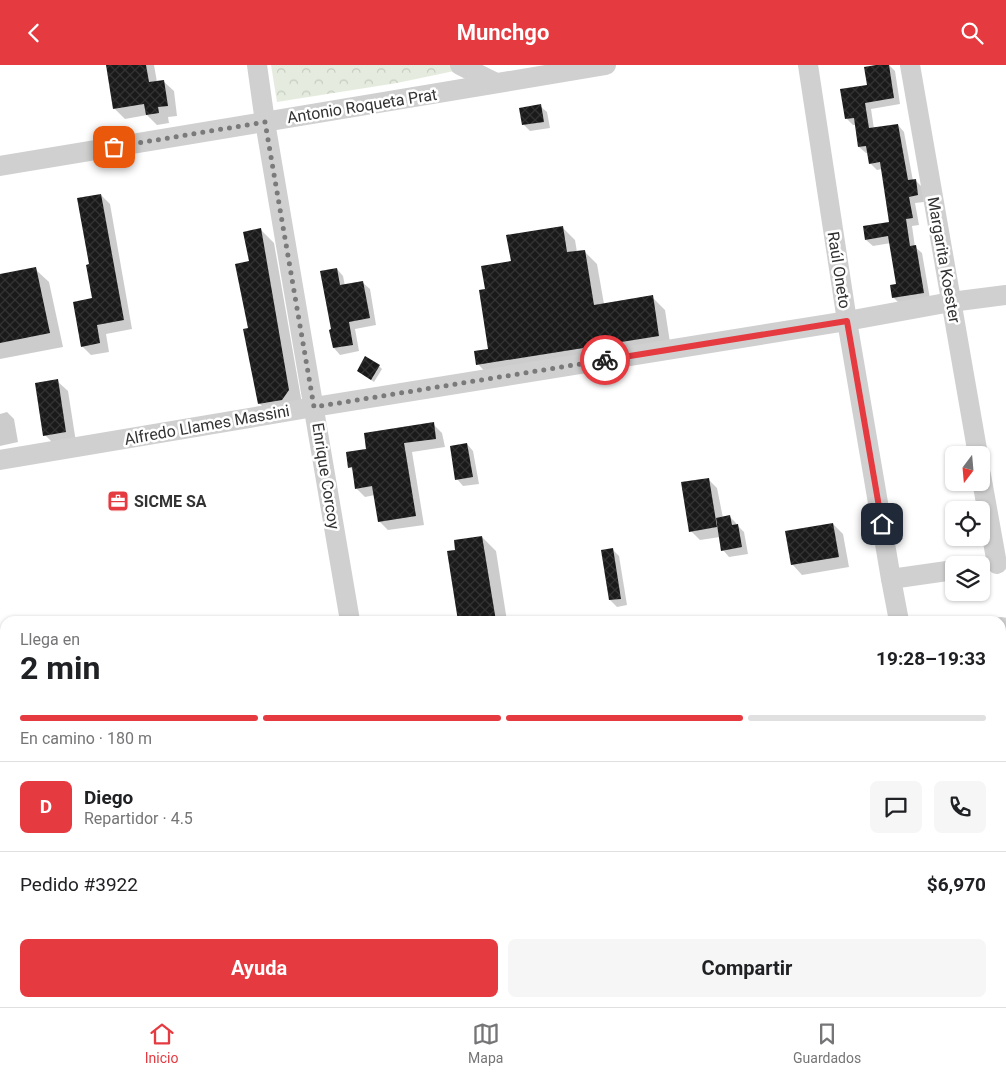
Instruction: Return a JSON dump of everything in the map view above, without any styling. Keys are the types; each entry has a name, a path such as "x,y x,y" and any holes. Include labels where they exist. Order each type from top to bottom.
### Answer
{"street":[{"name":"Enrique Corcoy","path":"257,65 265,122 349,616"},
{"path":"460,65 496,83"},
{"name":"Antonio Roqueta Prat","path":"0,166 496,83 541,70 606,65"},
{"name":"Raúl Oneto","path":"808,65 847,321 899,616"},
{"name":"Margarita Koester","path":"910,65 976,446"},
{"name":"Alfredo Llames Massini","path":"0,460 847,321 952,302 1006,295"},
{"path":"984,491 995,564"},
{"path":"891,579 945,571"}],"green space":[{"path":"271,65 450,65 459,70 397,83 277,102"}],"building":[{"path":"106,65 146,65 149,82 164,80 168,106 158,107 159,113 146,115 144,104 113,109"},
{"path":"889,65 894,98 865,103 869,128 898,124 908,180 916,179 918,195 909,197 913,218 906,219 910,246 916,245 924,293 892,298 890,285 896,284 888,236 865,240 863,226 889,222 880,162 869,164 866,146 858,147 854,118 845,119 840,89 867,85 864,67"},
{"path":"541,104 544,122 522,125 519,108"},
{"path":"101,194 124,320 97,325 100,343 81,347 73,302 92,298 86,265 89,264 77,198"},
{"path":"563,226 567,252 585,250 594,305 653,295 659,336 476,365 474,351 488,349 479,290 485,289 481,266 511,261 506,235"},
{"path":"261,228 289,390 282,400 258,404 243,329 248,328 235,264 249,261 243,232"},
{"path":"36,267 50,333 0,343 0,274"},
{"path":"337,268 340,285 363,281 370,318 349,322 353,345 333,348 320,271"},
{"path":"365,356 380,365 371,380 357,371"},
{"path":"58,379 66,432 43,436 35,383"},
{"path":"434,422 436,439 404,443 416,516 378,522 372,486 355,489 352,467 348,468 346,452 366,449 364,433"},
{"path":"467,443 473,477 455,480 450,446"},
{"path":"709,478 717,527 689,532 681,482"},
{"path":"730,515 732,525 738,524 742,547 721,551 716,518"},
{"path":"833,523 839,557 791,565 785,531"},
{"path":"482,536 495,616 457,616 447,551 455,550 454,540"},
{"path":"613,548 621,599 609,600 601,550"}],"way so far":[{"path":"114,147 265,122 314,407 605,360"}],"place":[{"name":"SICME SA","path":"118,501"}],"route":[{"path":"605,360 847,321 882,524"}]}
